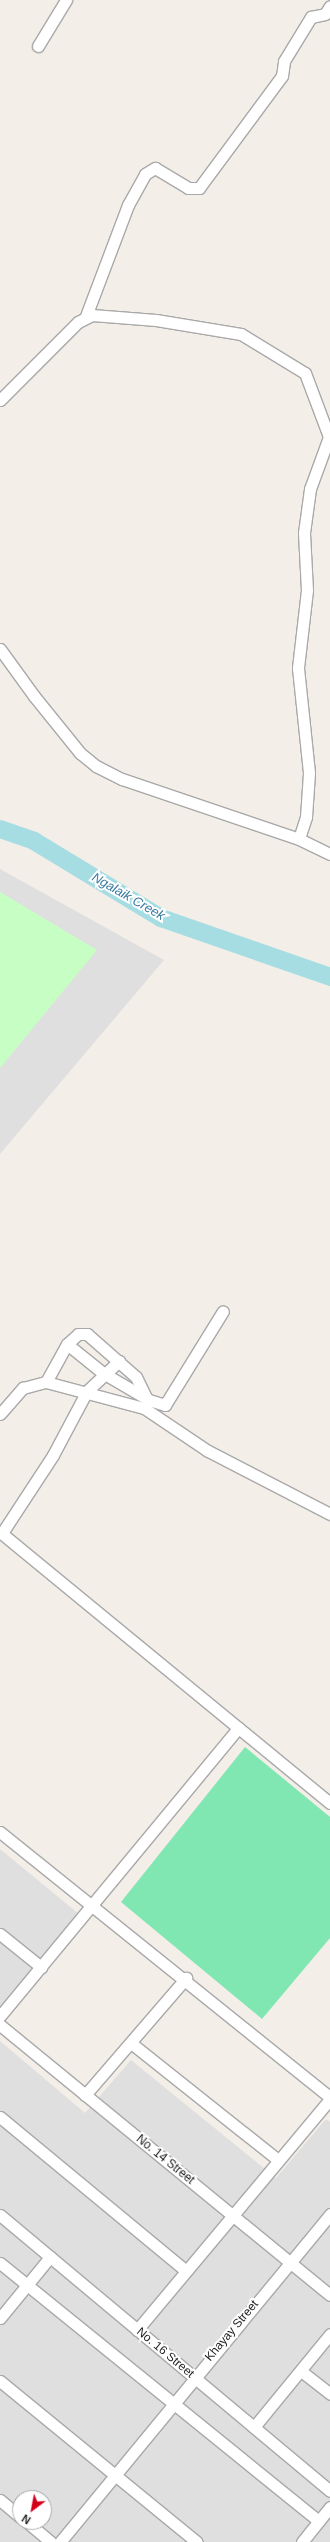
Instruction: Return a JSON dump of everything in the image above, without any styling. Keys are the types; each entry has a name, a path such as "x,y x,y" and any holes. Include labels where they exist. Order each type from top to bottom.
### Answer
{"street":[{"path":"38,46 66,0"},
{"path":"0,400 86,316 128,205 144,174 155,168 188,188 199,188 282,76 284,61 311,17 325,14 330,6"},
{"path":"86,316 114,315 241,334 277,359 300,368 329,430 328,442 310,489 304,533 307,590 298,668 309,773 306,817 299,839"},
{"path":"0,649 34,696 80,753 96,766 122,779 299,839 330,854"},
{"path":"0,1414 23,1388 46,1382 146,1404 164,1405 168,1403 223,1311"},
{"path":"46,1382 67,1344 78,1334 86,1334 136,1377 146,1404"},
{"path":"67,1344 103,1373 208,1451 330,1514"},
{"path":"119,1361 103,1373 87,1391 52,1455 1,1533 330,1803"},
{"path":"0,2016 238,1728"},
{"path":"0,1832 186,1978 330,2098 185,2270 137,2330"},
{"path":"0,1934 41,1967"},
{"path":"85,2095 186,1978"},
{"name":"No. 14 Street","path":"0,2025 330,2295"},
{"path":"131,2043 278,2160"},
{"path":"0,2117 185,2270"},
{"name":"Khayay Street","path":"60,2542 330,2214"},
{"name":"No. 16 Street","path":"0,2215 330,2491"},
{"path":"0,2318 50,2257"},
{"path":"0,2262 319,2521"},
{"path":"254,2427 330,2334"},
{"path":"301,2371 330,2394"},
{"path":"0,2382 197,2542"},
{"path":"0,2500 12,2510"},
{"path":"302,2542 330,2507"},
{"path":"37,2530 51,2542"}],"shaded area":[{"path":"0,869 164,960 0,1154"},
{"path":"0,1849 85,1919 0,2023"},
{"path":"0,2041 85,2113 131,2060 276,2178 326,2119 330,2122 330,2542 0,2542"}],"green space":[{"path":"0,892 97,950 0,1068"},
{"path":"245,1747 330,1817 330,1938 262,2019 121,1902"}],"waterway":[{"name":"Ngalaik Creek","path":"0,829 34,841 161,918 330,977"}]}
